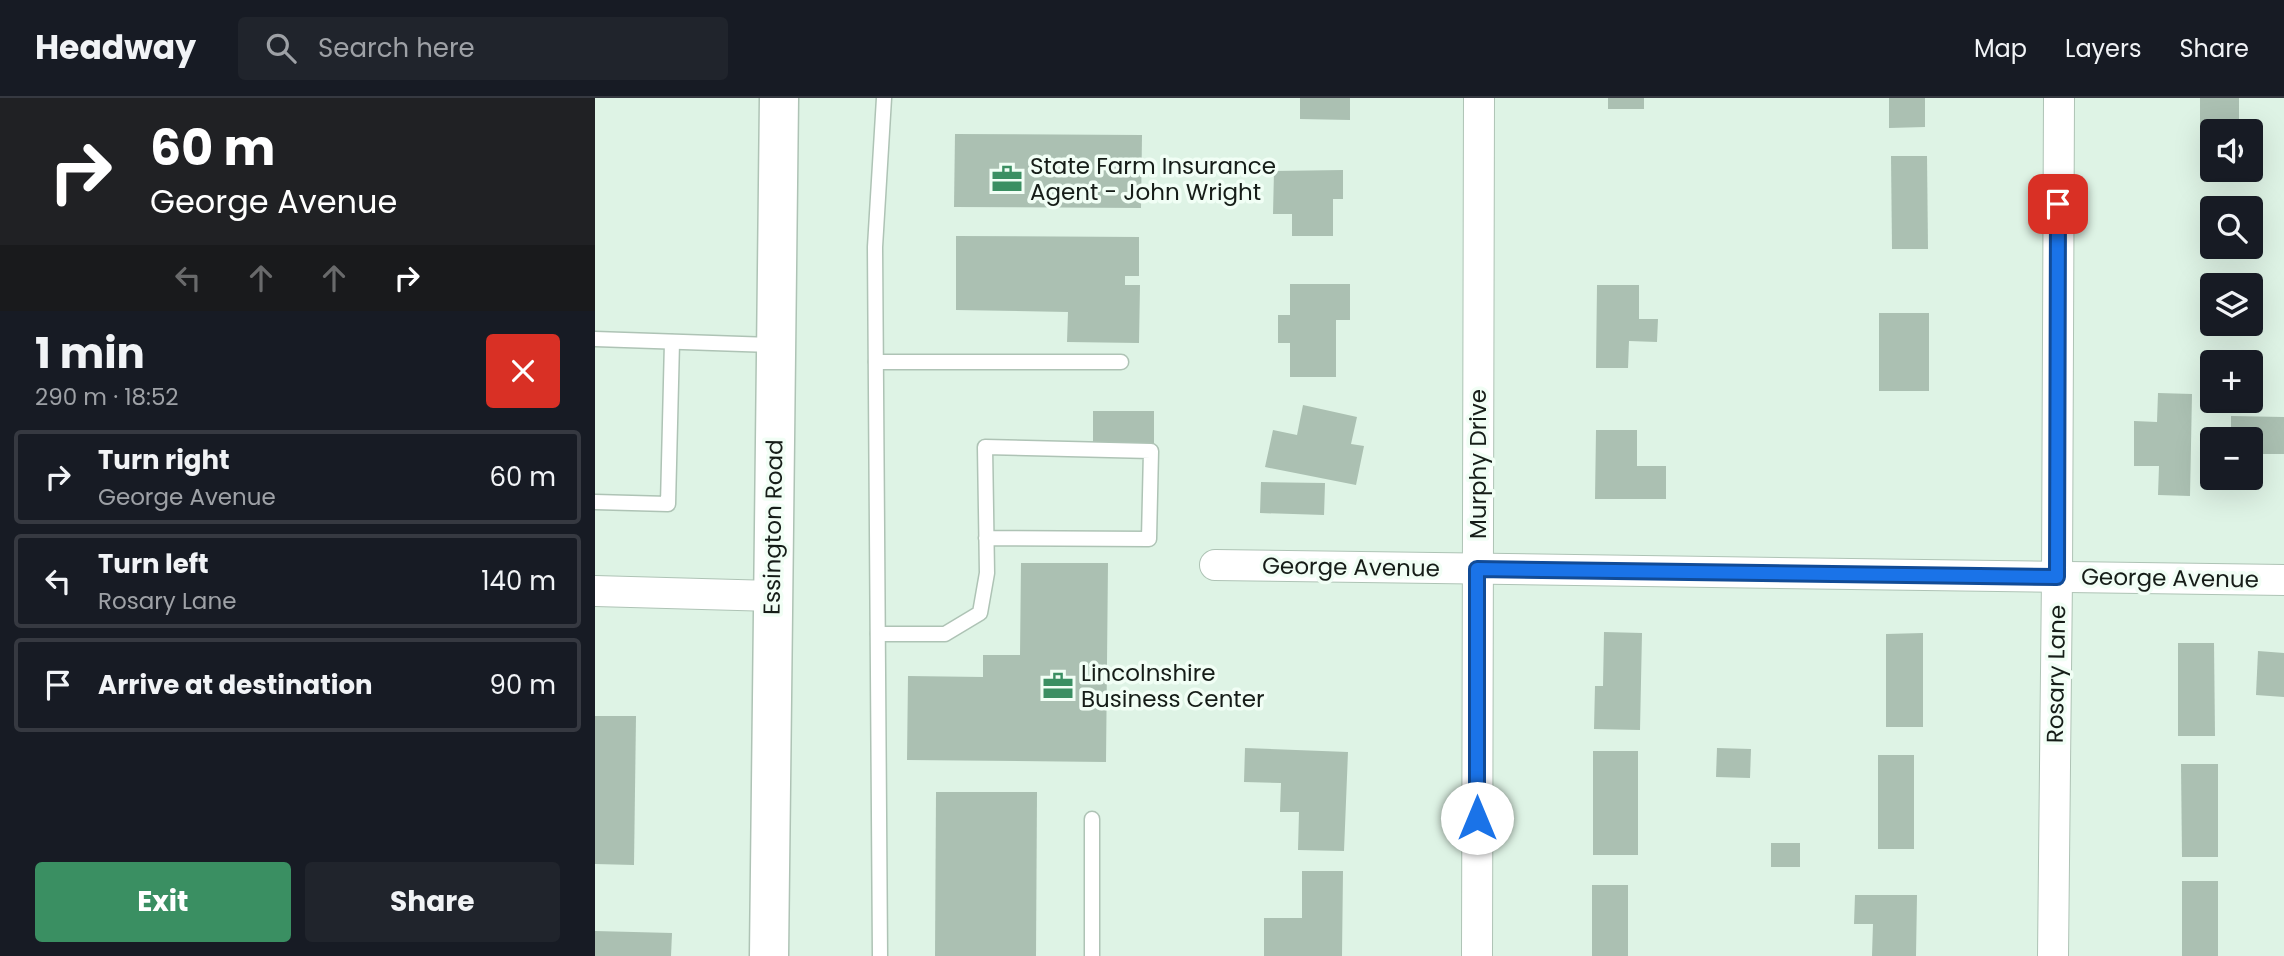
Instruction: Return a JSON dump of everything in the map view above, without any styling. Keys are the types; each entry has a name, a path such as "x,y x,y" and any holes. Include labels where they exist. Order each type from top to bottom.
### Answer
{"main road":[{"name":"Essington Road","path":"769,956 779,98"}],"street":[{"name":"Murphy Drive","path":"1477,956 1479,98"},
{"name":"Rosary Lane","path":"2053,956 2059,98"},
{"name":"George Avenue","path":"1215,565 2284,580"},
{"path":"595,591 772,596"}],"lane":[{"path":"880,956 875,247 884,98"},
{"path":"595,341 776,345"},
{"path":"595,502 668,504 672,342"},
{"path":"876,362 1121,362"},
{"path":"878,634 945,634 980,613 986,573 985,447 1151,451 1149,539 986,538"},
{"path":"1091,956 1092,819"}],"building":[{"path":"1300,98 1350,98 1350,120 1300,119"},
{"path":"1608,98 1644,98 1644,109 1608,109"},
{"path":"1889,98 1925,98 1925,127 1889,128"},
{"path":"2200,98 2239,98 2239,119 2200,119"},
{"path":"955,134 1142,135 1141,208 954,207"},
{"path":"1891,156 1927,156 1928,249 1892,249"},
{"path":"1343,170 1343,199 1333,199 1333,236 1292,236 1292,214 1273,214 1274,171"},
{"path":"956,236 1139,237 1139,276 1125,276 1125,285 1140,285 1139,343 1067,342 1068,312 956,310"},
{"path":"1290,284 1350,284 1350,320 1336,320 1336,377 1290,377 1290,343 1278,343 1278,315 1290,315"},
{"path":"1597,285 1639,285 1639,319 1658,319 1657,342 1629,341 1628,368 1596,368"},
{"path":"1879,313 1929,313 1929,391 1879,391"},
{"path":"2158,393 2192,394 2190,496 2158,495 2159,466 2134,466 2134,421 2157,422"},
{"path":"1303,405 1357,417 1351,444 1364,446 1356,485 1265,467 1273,430 1297,435"},
{"path":"1093,411 1154,411 1154,444 1093,443"},
{"path":"2231,416 2284,417 2284,454 2263,454 2263,427 2231,427"},
{"path":"1596,430 1637,430 1637,466 1666,466 1666,499 1595,499"},
{"path":"1261,482 1325,483 1324,515 1260,513"},
{"path":"1021,563 1108,563 1106,762 907,760 908,676 983,677 983,655 1020,655"},
{"path":"1604,632 1642,633 1640,730 1594,729 1595,686 1603,686"},
{"path":"1923,633 1923,727 1886,727 1886,634"},
{"path":"2178,643 2214,643 2215,736 2178,736"},
{"path":"2258,651 2284,653 2284,697 2256,695"},
{"path":"595,716 636,716 634,865 595,864"},
{"path":"1245,748 1348,752 1344,851 1298,850 1299,812 1280,812 1281,783 1244,782"},
{"path":"1717,748 1751,749 1750,778 1716,777"},
{"path":"1593,751 1638,751 1638,855 1593,855"},
{"path":"1878,755 1914,755 1914,849 1878,849"},
{"path":"2181,764 2218,764 2218,857 2182,857"},
{"path":"936,792 1037,792 1036,956 935,956"},
{"path":"1771,843 1800,843 1800,867 1771,867"},
{"path":"1302,871 1343,871 1342,956 1264,956 1264,918 1302,918"},
{"path":"2182,881 2218,881 2218,956 2182,956"},
{"path":"1592,885 1628,885 1628,956 1592,956"},
{"path":"1855,895 1917,895 1916,956 1872,956 1873,924 1854,924"},
{"path":"595,931 672,933 671,956 595,956"}],"place":[{"name":"State Farm Insurance Agent - John Wright","path":"1007,179"},
{"name":"Lincolnshire Business Center","path":"1058,686"}],"route":[{"path":"1477,818 1477,569 2057,577 2058,204"}]}
